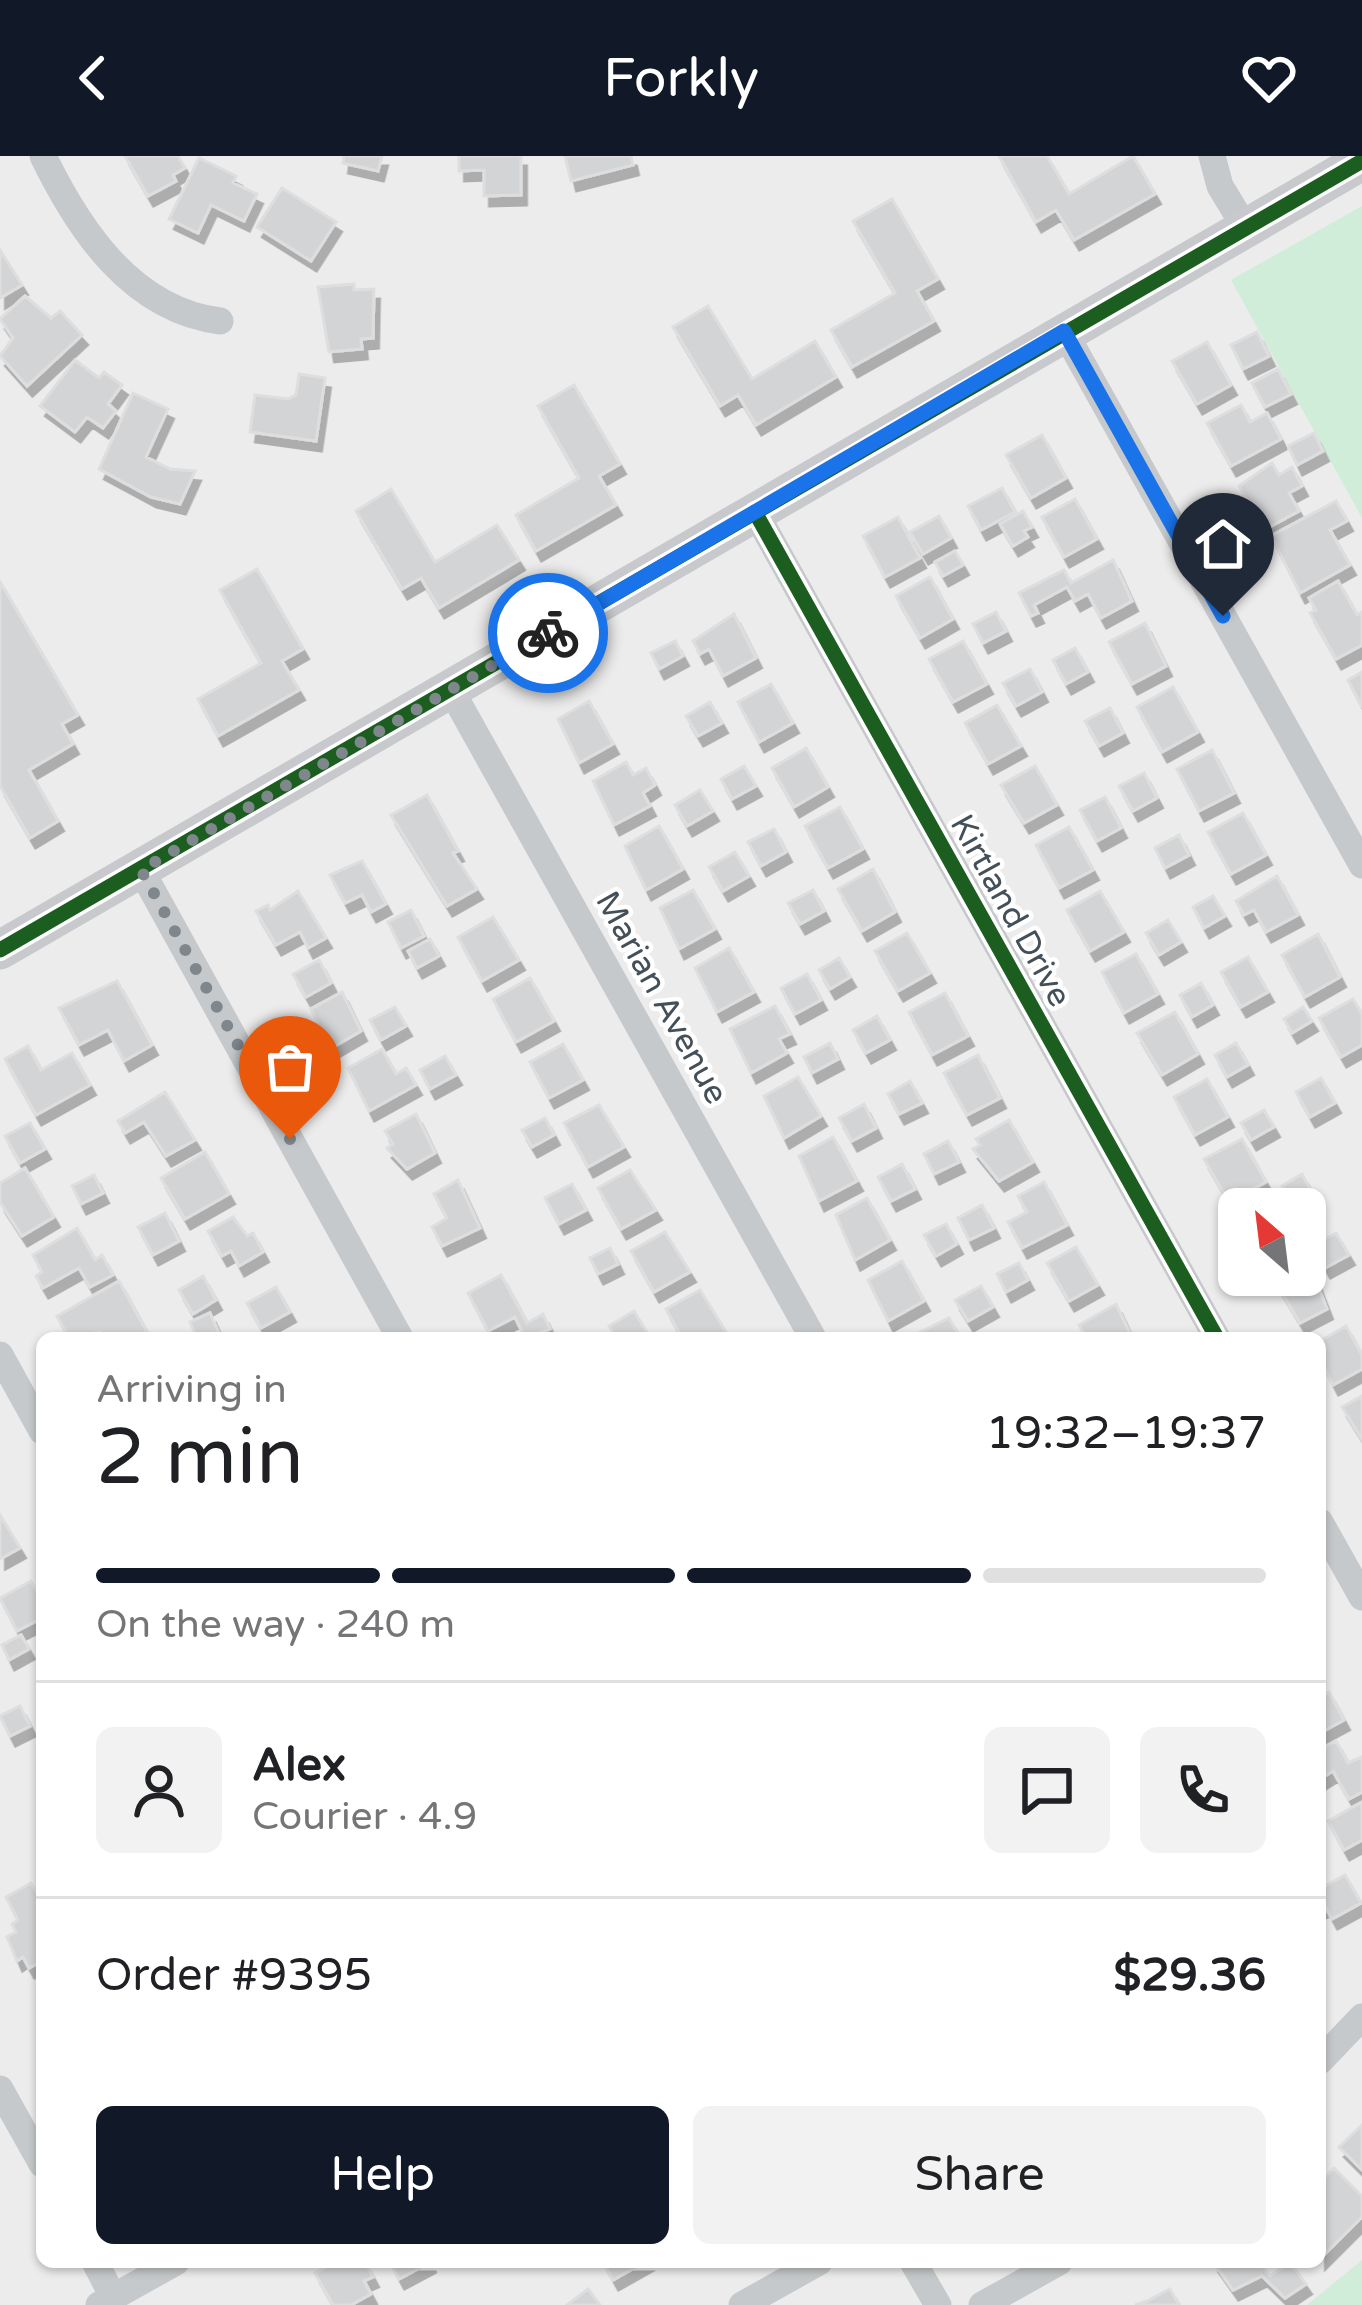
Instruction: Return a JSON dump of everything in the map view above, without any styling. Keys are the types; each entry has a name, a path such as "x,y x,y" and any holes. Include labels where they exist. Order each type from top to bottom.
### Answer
{"main road":[{"path":"0,950 1362,161"}],"street":[{"path":"44,156 68,208 116,268 154,298 190,317 220,321"},
{"path":"1212,156 1220,186 1246,229"},
{"path":"1064,331 1362,865"},
{"name":"Kirtland Drive","path":"755,512 1214,1332"},
{"name":"Marian Avenue","path":"451,690 810,1332"},
{"path":"141,870 397,1332"},
{"path":"0,1355 36,1421"},
{"path":"1326,1533 1362,1597"},
{"path":"1326,2055 1362,2018"},
{"path":"0,2089 36,2153"},
{"path":"97,2268 106,2301 165,2268"},
{"path":"742,2305 808,2268"},
{"path":"916,2268 938,2305"},
{"path":"982,2305 1048,2268"}],"green space":[{"path":"1362,206 1362,518 1231,280"},
{"path":"1362,2260 1362,2305 1307,2305"}],"building":[{"path":"125,156 178,156 185,168 173,175 176,181 148,196"},
{"path":"344,156 382,156 378,171 343,163"},
{"path":"459,156 521,156 521,195 484,196 484,170 459,171"},
{"path":"565,156 631,156 633,165 571,181"},
{"path":"999,156 1047,156 1069,194 1133,156 1155,194 1074,240 1056,210 1036,222"},
{"path":"199,158 236,176 233,183 257,194 244,221 211,205 198,233 169,219"},
{"path":"282,188 336,222 311,261 257,227"},
{"path":"892,199 938,279 917,291 934,321 852,367 831,330 895,293 853,221"},
{"path":"0,250 22,285 0,298"},
{"path":"354,284 354,290 374,289 373,338 361,339 362,349 329,352 318,287"},
{"path":"25,296 51,318 60,311 82,335 27,386 0,356 13,338 0,319"},
{"path":"708,306 752,379 815,341 836,377 756,425 738,395 720,406 673,327"},
{"path":"1257,332 1269,356 1243,369 1231,345"},
{"path":"1207,342 1231,385 1197,404 1172,361"},
{"path":"75,360 99,378 104,372 122,385 108,404 116,411 103,428 87,417 75,432 40,406"},
{"path":"1278,369 1291,394 1265,407 1252,383"},
{"path":"299,374 325,378 316,441 250,432 255,395 288,399 296,395"},
{"path":"574,385 620,464 599,476 616,505 536,551 516,515 579,478 538,406"},
{"path":"133,393 168,409 146,457 170,469 195,471 180,504 151,497 99,469"},
{"path":"1241,405 1250,422 1267,413 1281,439 1231,466 1207,423"},
{"path":"1314,433 1323,451 1297,465 1288,446"},
{"path":"1042,435 1066,478 1031,498 1006,455"},
{"path":"1272,463 1279,475 1292,467 1302,486 1289,493 1299,511 1264,530 1239,486"},
{"path":"1002,488 1015,512 981,530 968,506"},
{"path":"391,489 435,562 497,525 519,560 439,608 421,578 402,589 356,511"},
{"path":"1075,499 1097,539 1064,557 1042,517"},
{"path":"1336,501 1347,521 1330,530 1350,565 1300,593 1271,536"},
{"path":"1023,511 1032,527 1024,531 1028,537 1013,546 1000,524"},
{"path":"939,516 951,538 923,554 910,532"},
{"path":"898,517 920,558 885,577 863,536"},
{"path":"955,551 963,565 943,576 935,562"},
{"path":"1113,560 1132,601 1101,618 1088,594 1075,601 1067,587 1034,605 1038,613 1031,616 1019,593 1064,570 1071,583"},
{"path":"257,569 303,649 282,661 299,690 218,736 198,699 261,663 220,590"},
{"path":"930,577 953,619 920,638 896,596"},
{"path":"1338,581 1357,615 1362,612 1362,645 1336,659 1310,613 1316,610 1309,598"},
{"path":"0,582 78,715 62,724 73,744 29,770 58,821 30,838 0,786"},
{"path":"996,612 1006,631 983,643 973,624"},
{"path":"734,614 756,658 723,676 709,649 700,654 693,641"},
{"path":"1145,623 1166,666 1132,684 1109,642"},
{"path":"675,641 683,656 659,669 651,653"},
{"path":"963,641 987,684 953,702 929,659"},
{"path":"1075,648 1088,672 1066,684 1053,660"},
{"path":"1030,669 1042,692 1016,706 1003,683"},
{"path":"1362,672 1362,707 1348,680"},
{"path":"771,684 793,723 759,742 738,702"},
{"path":"1173,687 1198,732 1162,752 1137,707"},
{"path":"589,701 613,744 579,763 558,719"},
{"path":"710,702 722,723 698,736 686,716"},
{"path":"997,705 1021,746 988,764 965,723"},
{"path":"1110,708 1123,733 1099,746 1085,721"},
{"path":"806,748 828,787 794,807 772,768"},
{"path":"1212,750 1234,793 1199,811 1177,769"},
{"path":"626,762 633,775 646,768 655,785 643,793 650,806 614,825 593,781"},
{"path":"744,766 756,786 732,799 721,779"},
{"path":"1035,766 1057,805 1024,823 1001,785"},
{"path":"1144,773 1157,798 1133,811 1119,786"},
{"path":"700,790 713,811 687,826 675,805"},
{"path":"427,795 458,851 453,853 477,889 447,906 391,815"},
{"path":"1105,797 1121,828 1097,841 1080,810"},
{"path":"840,807 863,849 828,868 805,826"},
{"path":"1243,813 1266,855 1231,874 1208,832"},
{"path":"659,826 683,869 646,890 625,846"},
{"path":"1069,827 1093,870 1059,888 1036,845"},
{"path":"774,829 786,852 761,866 748,842"},
{"path":"1179,835 1189,855 1165,868 1155,848"},
{"path":"735,852 749,876 723,891 709,867"},
{"path":"362,861 386,904 371,912 362,895 345,903 330,875"},
{"path":"873,869 895,912 862,931 838,889"},
{"path":"1277,876 1298,915 1266,932 1254,910 1244,915 1236,901"},
{"path":"693,890 715,929 679,949 660,908"},
{"path":"813,890 824,911 800,924 788,903"},
{"path":"298,891 326,938 308,948 300,932 276,945 256,911 268,905 270,910"},
{"path":"1100,891 1124,932 1090,951 1067,910"},
{"path":"1213,896 1225,916 1204,928 1193,907"},
{"path":"411,910 424,936 401,948 388,922"},
{"path":"493,917 519,960 482,981 458,937"},
{"path":"1168,920 1181,942 1159,955 1146,933"},
{"path":"907,933 930,973 898,991 875,951"},
{"path":"1318,934 1340,977 1305,997 1282,955"},
{"path":"430,939 439,956 417,968 408,951"},
{"path":"729,948 754,992 717,1012 695,968"},
{"path":"1136,954 1158,994 1124,1013 1102,972"},
{"path":"1248,957 1268,992 1241,1007 1221,972"},
{"path":"839,958 850,977 830,989 819,970"},
{"path":"319,960 331,983 306,997 293,974"},
{"path":"807,974 821,1000 795,1014 781,988"},
{"path":"530,978 554,1021 516,1042 493,999"},
{"path":"117,981 152,1045 124,1061 108,1030 79,1045 59,1008"},
{"path":"1201,983 1213,1005 1192,1017 1180,995"},
{"path":"342,992 361,1031 330,1049 311,1009"},
{"path":"945,993 968,1036 932,1055 909,1012"},
{"path":"1353,999 1362,1014 1362,1045 1341,1057 1319,1018"},
{"path":"775,1006 790,1034 779,1039 787,1053 751,1073 730,1029"},
{"path":"395,1007 406,1026 381,1040 370,1020"},
{"path":"1303,1007 1312,1021 1292,1033 1284,1019"},
{"path":"1175,1012 1198,1054 1162,1075 1137,1033"},
{"path":"877,1016 890,1040 866,1053 853,1030"},
{"path":"830,1043 838,1059 812,1073 804,1057"},
{"path":"1236,1043 1248,1065 1227,1077 1215,1055"},
{"path":"563,1044 583,1080 549,1098 530,1062"},
{"path":"28,1046 41,1070 72,1053 90,1085 36,1115 5,1059"},
{"path":"382,1049 396,1074 406,1068 416,1085 369,1111 348,1068"},
{"path":"978,1055 1000,1098 967,1115 944,1073"},
{"path":"445,1056 456,1075 430,1089 420,1070"},
{"path":"798,1077 821,1116 784,1138 764,1096"},
{"path":"1321,1078 1335,1103 1310,1117 1296,1092"},
{"path":"1207,1079 1228,1117 1195,1135 1174,1097"},
{"path":"910,1081 922,1103 899,1114 888,1094"},
{"path":"165,1092 195,1140 166,1156 144,1122 125,1133 118,1121"},
{"path":"864,1104 876,1128 852,1141 839,1118"},
{"path":"599,1105 624,1147 588,1167 564,1123"},
{"path":"1264,1110 1274,1127 1251,1140 1241,1123"},
{"path":"416,1114 435,1153 407,1169 387,1148 393,1144 385,1131"},
{"path":"545,1118 554,1135 532,1147 522,1130"},
{"path":"1009,1120 1033,1162 999,1181 973,1149 980,1145 976,1139"},
{"path":"30,1123 45,1149 20,1163 5,1136"},
{"path":"833,1137 857,1181 819,1201 799,1156"},
{"path":"1242,1139 1266,1182 1255,1188 1221,1188 1204,1159"},
{"path":"948,1141 959,1162 934,1174 924,1154"},
{"path":"205,1152 229,1194 185,1219 161,1178"},
{"path":"902,1164 915,1189 891,1201 878,1177"},
{"path":"25,1168 54,1217 22,1236 0,1202 0,1183"},
{"path":"630,1170 656,1210 621,1229 598,1188"},
{"path":"1302,1174 1310,1188 1283,1188"},
{"path":"94,1175 103,1193 81,1204 72,1186"},
{"path":"458,1180 480,1228 442,1246 432,1227 447,1218 434,1194"},
{"path":"1044,1182 1067,1225 1022,1248 1008,1222 1027,1212 1018,1196"},
{"path":"572,1184 586,1210 559,1224 545,1198"},
{"path":"867,1198 890,1240 855,1260 836,1215"},
{"path":"982,1205 994,1228 969,1240 958,1218"},
{"path":"165,1213 179,1241 153,1255 138,1227"},
{"path":"233,1217 247,1236 253,1233 263,1252 239,1266 231,1251 222,1256 208,1231"},
{"path":"946,1224 957,1244 936,1256 924,1235"},
{"path":"77,1228 95,1260 102,1255 113,1275 90,1287 79,1268 43,1288 36,1276 42,1272 33,1255"},
{"path":"665,1232 690,1272 654,1292 631,1251"},
{"path":"1336,1233 1349,1255 1326,1267 1326,1239"},
{"path":"1076,1247 1098,1285 1069,1301 1047,1263"},
{"path":"610,1248 618,1264 598,1274 590,1258"},
{"path":"902,1261 924,1301 888,1321 868,1280"},
{"path":"1019,1263 1028,1280 1006,1292 997,1274"},
{"path":"501,1275 527,1323 543,1314 550,1329 522,1332 515,1317 488,1331 468,1293"},
{"path":"203,1276 216,1300 193,1314 179,1290"},
{"path":"119,1281 147,1332 66,1332 57,1316"},
{"path":"981,1286 993,1307 968,1321 955,1300"},
{"path":"276,1287 290,1312 261,1328 247,1303"},
{"path":"700,1290 726,1332 679,1332 666,1309"},
{"path":"1284,1296 1322,1296 1327,1309 1300,1323"},
{"path":"1116,1304 1129,1332 1083,1332 1079,1325"},
{"path":"634,1311 647,1332 612,1332 609,1326"},
{"path":"210,1313 218,1332 194,1332 190,1322"},
{"path":"949,1318 957,1332 920,1332"},
{"path":"1346,1326 1362,1355 1362,1369 1333,1385 1326,1372 1326,1338"},
{"path":"1362,1396 1362,1439 1342,1407"},
{"path":"0,1515 20,1548 0,1559"},
{"path":"31,1581 36,1590 36,1621 17,1631 0,1598"},
{"path":"21,1635 29,1649 9,1660 2,1645"},
{"path":"1326,1694 1344,1720 1326,1730"},
{"path":"20,1706 30,1726 10,1736 0,1716"},
{"path":"1336,1741 1348,1763 1362,1757 1362,1792 1349,1799 1333,1771 1326,1775 1326,1747"},
{"path":"1362,1802 1362,1840 1344,1850 1328,1821"},
{"path":"1345,1875 1361,1903 1332,1919 1326,1908 1326,1886"},
{"path":"31,1883 36,1891 36,1964 29,1968 23,1957 17,1961 7,1937 16,1932 12,1924 18,1920 6,1897"},
{"path":"1362,2125 1362,2170 1339,2147"},
{"path":"1334,2168 1362,2196 1362,2217 1326,2253 1326,2176"},
{"path":"325,2268 368,2268 373,2277 364,2281 371,2294 351,2305 333,2305 315,2273"},
{"path":"393,2268 420,2268 399,2279"},
{"path":"606,2268 634,2268 613,2280"},
{"path":"1218,2268 1264,2268 1270,2276 1281,2268 1294,2268 1306,2284 1285,2298 1262,2276 1233,2290"},
{"path":"588,2289 600,2305 567,2305"},
{"path":"1170,2289 1179,2305 1135,2305 1147,2301"}],"cycle path":[{"path":"0,950 1362,161"},
{"path":"755,512 1214,1332"}],"way so far":[{"path":"290,1139 141,870 548,633"}],"route":[{"path":"548,633 1064,331 1223,616"}]}
